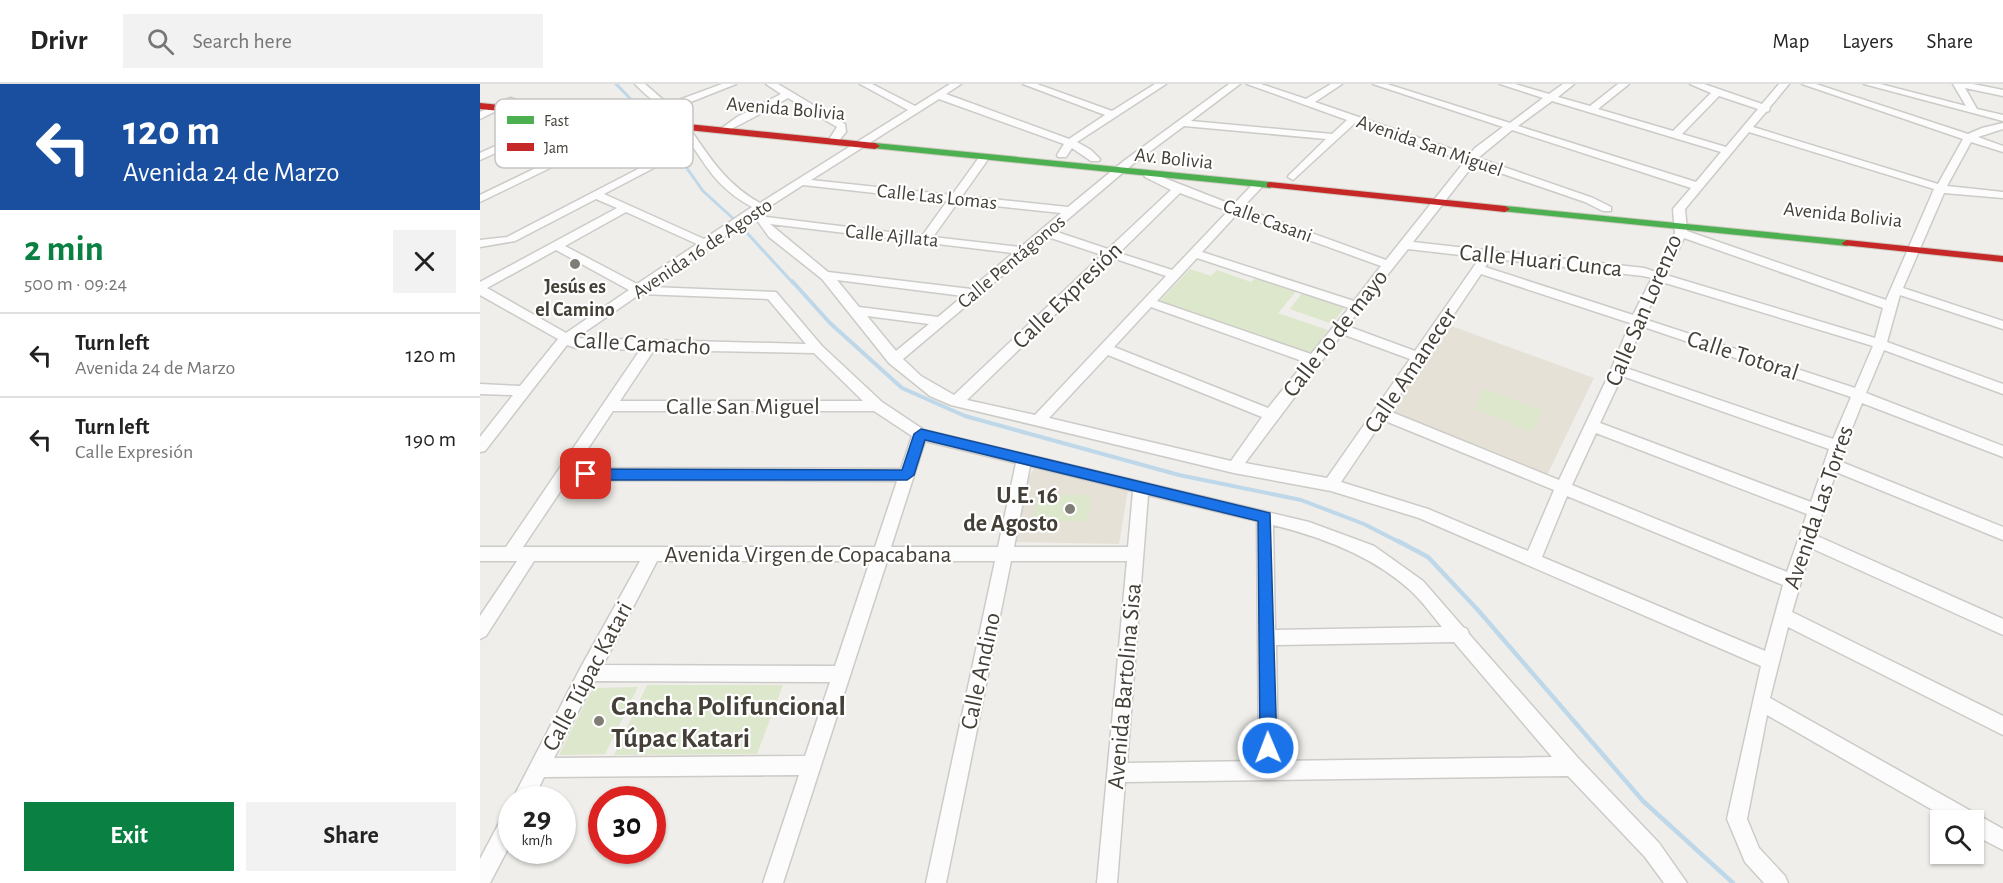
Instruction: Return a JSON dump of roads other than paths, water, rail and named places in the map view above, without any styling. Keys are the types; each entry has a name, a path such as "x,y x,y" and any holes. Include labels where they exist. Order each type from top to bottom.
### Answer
{"street":[{"path":"640,84 653,99"},
{"path":"693,105 731,84"},
{"path":"771,84 842,126 837,137"},
{"path":"865,84 914,109"},
{"name":"Avenida 16 de Agosto","path":"480,447 564,340 706,244 760,214 803,182 956,84"},
{"path":"1029,84 1114,115"},
{"path":"1141,84 1158,86"},
{"name":"Calle Pentágonos","path":"894,360 1128,162 1235,84"},
{"name":"Avenida San Miguel","path":"1252,84 1589,200 1607,209"},
{"path":"1307,103 1337,84"},
{"path":"1378,84 1696,186"},
{"path":"1505,84 1729,151"},
{"path":"1439,203 1471,159 1509,126 1569,84"},
{"path":"1591,110 1624,84"},
{"path":"1695,84 1766,109"},
{"name":"Calle San Lorenzo","path":"1533,558 1563,487 1618,370 1637,320 1660,276 1680,225 1682,203 1766,109 1784,84"},
{"path":"1807,84 1827,87 2003,149"},
{"path":"1869,84 2003,126"},
{"path":"1958,84 1973,111"},
{"path":"1958,84 2003,93"},
{"path":"1062,155 1070,142 1158,86"},
{"path":"1676,134 1717,92"},
{"path":"730,127 788,94"},
{"path":"938,94 1070,142 1092,153 1095,159"},
{"path":"480,96 505,99"},
{"path":"1912,97 2003,118"},
{"path":"480,106 495,108"},
{"path":"480,117 495,110"},
{"path":"1293,177 1353,119"},
{"name":"Av. Bolivia","path":"693,121 837,137 861,144 984,158 1680,225"},
{"path":"1182,123 1333,137"},
{"path":"1968,138 1984,130 2003,126"},
{"path":"1748,129 1940,188 2003,195"},
{"name":"Av. Bolivia","path":"873,136 1607,209 1680,225"},
{"name":"Avenida Bolivia","path":"837,137 873,136"},
{"name":"Avenida Las Torres","path":"1778,883 1752,855 1737,819 1760,702 1792,581 1808,539 1837,446 1880,344 1890,306 1915,246 1940,188 1968,138"},
{"path":"693,146 718,177 825,275 894,360 922,385 936,394 956,402 1234,467 1331,485 1423,513 1533,558 1771,662"},
{"path":"480,157 495,150"},
{"path":"926,238 984,158"},
{"path":"480,200 544,168"},
{"path":"483,239 501,241 511,239 646,168"},
{"name":"Calle Casani","path":"1149,175 1178,189 1389,265"},
{"name":"Calle Las Lomas","path":"803,182 1071,211"},
{"path":"1039,420 1257,186"},
{"name":"Calle Expresión","path":"956,402 1178,189"},
{"path":"596,195 706,244"},
{"name":"Calle 10 de mayo","path":"1234,467 1271,415 1439,203"},
{"path":"481,291 626,208"},
{"name":"Calle Ajllata","path":"760,214 1023,251"},
{"path":"1680,225 1890,306"},
{"name":"Avenida Bolivia","path":"1680,225 1915,246 2003,249"},
{"path":"1045,232 1174,275"},
{"name":"Calle Huari Cunca","path":"1406,245 1620,267 1660,276 1880,344 2003,389"},
{"path":"557,246 639,290 772,296 817,349 877,406 921,434 1322,531 1381,558 1417,586 1461,634 1572,766 1652,850 1677,883"},
{"name":"Avenida Bolivia","path":"1915,246 2003,259"},
{"path":"1195,253 1357,306"},
{"name":"Calle Amanecer","path":"1331,485 1489,255"},
{"name":"Calle Totoral","path":"1479,269 1857,395 2003,452"},
{"path":"825,275 974,292"},
{"path":"1897,290 2003,325"},
{"name":"Calle Camacho","path":"481,291 564,340 576,344 817,349"},
{"path":"1149,302 1314,360"},
{"path":"853,310 940,321"},
{"path":"1980,316 2003,317"},
{"path":"1339,328 1417,357"},
{"path":"510,554 649,347"},
{"path":"1106,349 1271,415"},
{"path":"1618,370 1837,446"},
{"path":"480,389 523,391"},
{"name":"Calle San Miguel","path":"609,406 877,406"},
{"path":"1380,412 1792,581"},
{"path":"1593,426 1817,511"},
{"path":"773,883 921,434"},
{"name":"Calle Andino","path":"936,883 1024,459"},
{"path":"1832,464 2003,534"},
{"path":"563,474 907,475"},
{"name":"Avenida Bartolina Sisa","path":"1107,883 1141,489"},
{"path":"1265,517 1269,770"},
{"path":"1808,539 2003,627"},
{"name":"Avenida Virgen de Copacabana","path":"480,554 1136,554"},
{"path":"480,631 530,554"},
{"name":"Calle Túpac Katari","path":"529,786 587,673 652,554"},
{"path":"1783,616 2003,726"},
{"path":"1266,638 1461,634"},
{"path":"587,673 842,674"},
{"path":"1760,702 1950,810"},
{"path":"539,768 812,765"},
{"path":"1117,773 1572,766"},
{"path":"1984,830 2003,840"},
{"path":"480,880 498,846"}],"waterway":[{"path":"616,84 631,99"},
{"path":"687,168 703,191 737,222 793,283"},
{"path":"792,281 830,323 902,388 965,416 1179,475 1301,500 1364,524 1401,543"},
{"path":"1398,541 1428,557 1477,609 1643,801 1733,883"}],"place":[{"name":"Jesús es el Camino","path":"575,264"},
{"name":"U.E. 16 de Agosto","path":"1070,509"},
{"name":"Cancha Polifuncional Túpac Katari","path":"599,721"}]}
